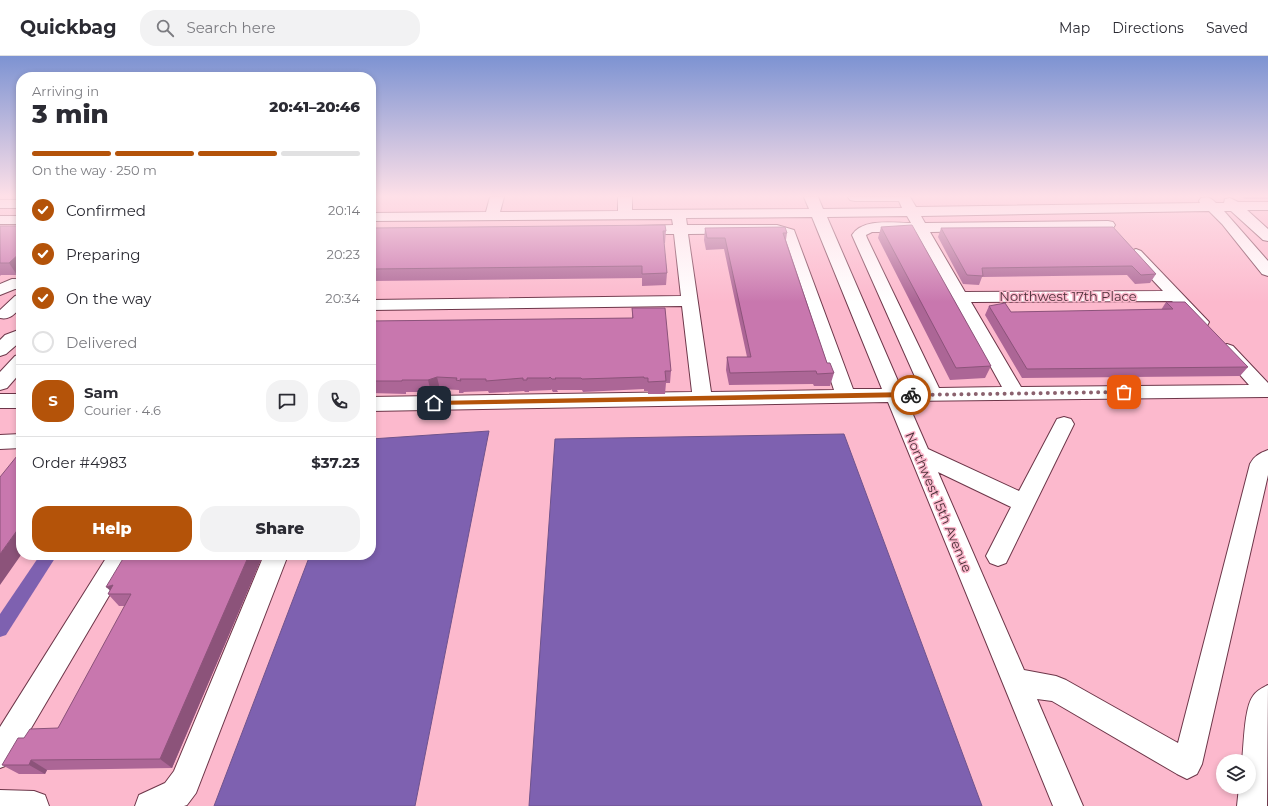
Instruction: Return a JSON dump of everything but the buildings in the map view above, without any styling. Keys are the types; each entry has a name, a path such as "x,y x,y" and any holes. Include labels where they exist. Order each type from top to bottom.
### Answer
{"street":[{"path":"681,232 702,398"},
{"path":"786,232 789,233 846,396"},
{"name":"Northwest 15th Avenue","path":"826,232 1068,806"},
{"path":"861,232 859,235 932,394"},
{"path":"922,232 1015,394"},
{"path":"376,404 932,394 1265,390 1117,234 1051,232"},
{"path":"1236,232 1268,271"},
{"path":"0,290 12,284 16,284"},
{"name":"Northwest 17th Place","path":"959,297 1176,296"},
{"path":"376,305 689,301"},
{"path":"5,314 16,304"},
{"path":"0,332 16,333"},
{"path":"0,350 16,336"},
{"path":"0,354 16,353"},
{"path":"0,384 16,366"},
{"path":"0,401 16,400"},
{"path":"998,556 1064,424"},
{"path":"0,442 16,441"},
{"path":"919,454 1024,503"},
{"path":"1016,682 1056,689 1187,764 1260,464 1268,458"},
{"path":"0,754 117,560"},
{"path":"150,806 176,794 185,782 274,560"},
{"path":"1252,806 1262,706 1268,699"},
{"path":"0,805 34,806"}],"shaded area":[{"path":"489,431 415,806 214,806 308,560 376,560 376,439"},
{"path":"844,434 982,806 529,806 555,439"}],"waterway":[{"path":"0,629 46,560"}],"way so far":[{"path":"911,395 1124,392"}],"route":[{"path":"434,403 911,395"}]}
